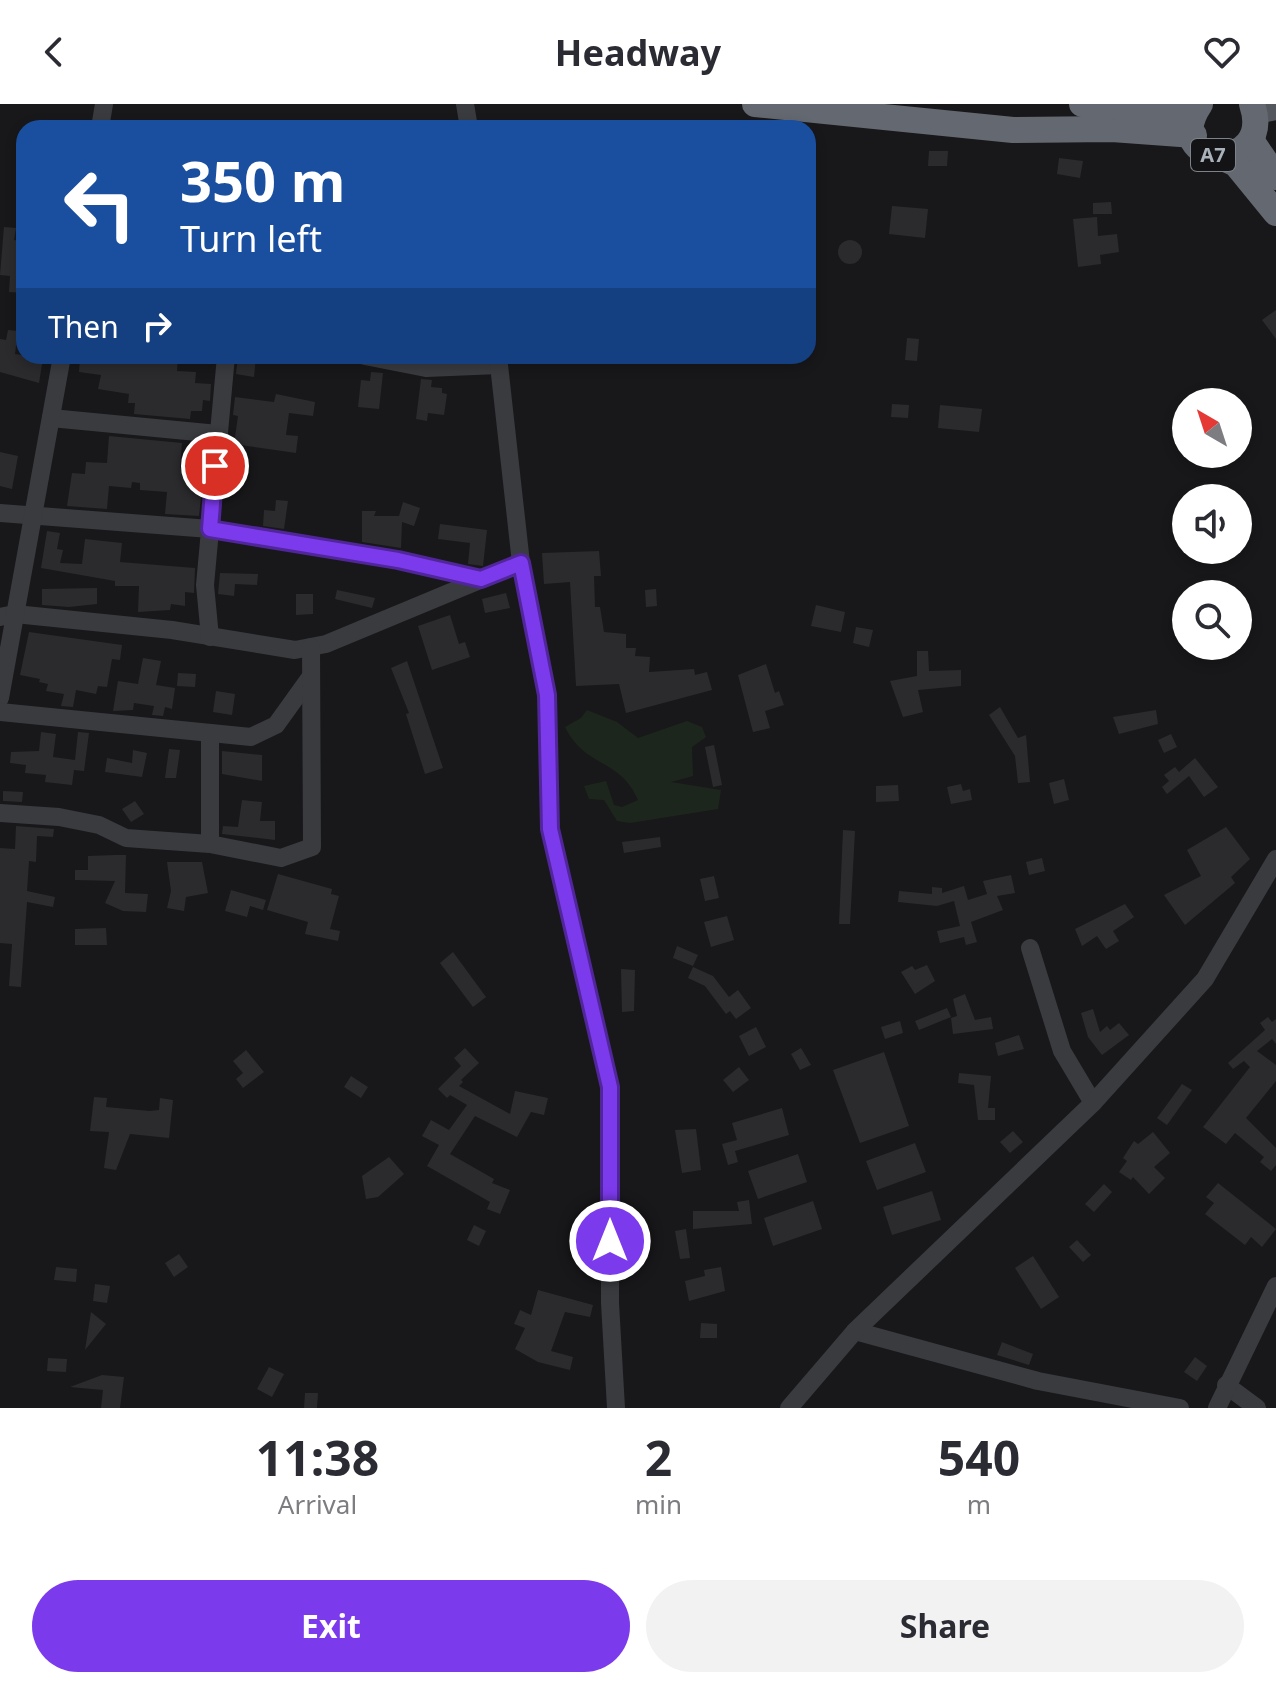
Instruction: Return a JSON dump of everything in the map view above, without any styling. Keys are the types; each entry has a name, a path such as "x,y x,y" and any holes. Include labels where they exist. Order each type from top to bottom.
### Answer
{"highway":[{"path":"755,104 1013,130 1112,129 1195,114"},
{"path":"1082,104 1195,114"},
{"name":"A7","path":"1223,158 1245,151 1253,143 1262,108"},
{"name":"A7","path":"1195,114 1205,151 1223,158 1247,175 1276,213"},
{"name":"A7","path":"1253,143 1276,177"}],"street":[{"path":"0,698 8,616 33,518 61,364"},
{"path":"210,637 205,585 225,364"},
{"path":"406,364 426,368 462,364"},
{"path":"498,364 521,563 547,695 550,829 610,1087 610,1303 616,1408"},
{"path":"51,418 218,434"},
{"path":"0,513 33,518 210,529 398,560 481,579"},
{"path":"8,616 210,637 295,650 326,644 521,563"},
{"path":"0,813 59,817 99,825 126,838 210,844 281,858 312,847 311,647"},
{"path":"0,712 251,737 276,725 299,697 311,675"},
{"path":"210,733 210,844"},
{"path":"789,1408 855,1331 1093,1103 1205,979 1276,859"},
{"path":"1030,948 1062,1051 1093,1103"},
{"path":"1217,1408 1276,1286"},
{"path":"855,1331 1091,1400 1180,1408"},
{"path":"1226,1385 1257,1408"}],"shaded area":[{"path":"587,710 617,722 638,738 687,721 702,727 706,737 692,747 693,776 671,782 721,790 718,809 630,823 617,821 604,800 589,799 584,786 606,781 614,805 622,807 638,800 622,777 582,750 565,727 581,718"}],"building":[{"path":"929,151 948,151 947,166 928,166"},
{"path":"1059,158 1083,161 1080,178 1057,174"},
{"path":"1111,202 1112,214 1093,214 1093,203"},
{"path":"892,206 928,209 925,238 889,234"},
{"path":"1097,217 1098,236 1117,234 1119,252 1100,255 1101,264 1078,267 1073,219"},
{"path":"4,227 16,228 16,292 9,292 10,276 0,275"},
{"path":"850,240 859,243 862,252 859,261 850,264 841,261 838,252 841,243"},
{"path":"1276,310 1276,339 1262,320"},
{"path":"8,330 16,331 16,364 42,364 39,383 0,372 0,339 6,340"},
{"path":"907,338 919,339 917,361 905,360"},
{"path":"80,364 177,364 177,371 196,372 195,383 211,384 210,401 203,400 202,411 191,411 190,419 134,414 135,403 128,403 129,394 98,389 101,375 79,372"},
{"path":"237,364 255,364 254,377 236,374"},
{"path":"371,372 383,373 379,409 358,407 361,380 370,381"},
{"path":"421,379 432,380 431,387 442,388 442,393 447,394 444,415 428,413 427,421 416,419"},
{"path":"276,394 315,402 313,416 289,413 286,435 298,436 296,453 234,444 238,416 233,415 235,397 274,402"},
{"path":"892,404 909,405 908,418 891,417"},
{"path":"940,405 982,409 979,432 938,428"},
{"path":"109,436 182,443 180,468 204,469 199,516 165,514 167,492 140,490 140,483 132,482 131,488 109,486 107,509 67,506 72,473 85,474 86,462 107,463"},
{"path":"0,452 18,456 12,489 0,486"},
{"path":"276,500 288,501 284,529 263,526 264,510 275,511"},
{"path":"403,502 420,508 414,526 402,522 401,548 362,542 362,511 376,511 374,516 399,516"},
{"path":"440,524 487,530 483,566 468,564 470,543 438,539"},
{"path":"47,531 60,533 57,549 63,550 60,563 82,564 85,539 122,543 120,562 195,568 194,593 185,592 185,606 171,604 170,610 138,612 139,586 115,586 115,581 41,568"},
{"path":"599,551 601,576 594,576 595,607 600,607 604,632 626,634 626,648 636,648 635,656 650,657 649,672 694,669 695,675 707,672 712,690 626,713 619,684 576,686 570,582 544,584 542,553"},
{"path":"220,573 258,574 257,585 235,584 234,596 218,594"},
{"path":"97,588 97,604 69,607 42,605 42,589"},
{"path":"656,589 657,606 646,607 645,590"},
{"path":"337,590 375,598 372,608 335,599"},
{"path":"506,593 510,608 485,613 482,599"},
{"path":"296,594 313,594 313,614 296,615"},
{"path":"816,605 845,612 841,632 811,626"},
{"path":"450,615 459,644 465,642 470,657 432,670 418,626"},
{"path":"856,627 873,630 869,647 853,643"},
{"path":"29,632 122,645 120,660 112,659 107,687 98,686 96,694 76,690 73,707 61,706 64,694 46,691 48,684 39,682 40,679 20,675"},
{"path":"917,651 928,651 929,671 961,670 961,686 918,690 923,712 903,717 890,681 917,676"},
{"path":"143,658 161,661 156,685 175,688 172,709 165,707 163,716 152,715 154,706 134,703 133,710 113,711 118,681 138,684"},
{"path":"407,661 443,768 425,774 406,714 409,713 391,668"},
{"path":"766,664 775,693 779,691 784,705 765,711 770,728 753,732 738,675"},
{"path":"178,673 196,674 195,687 177,686"},
{"path":"216,691 235,694 232,715 213,712"},
{"path":"1000,707 1018,738 1026,735 1030,782 1018,783 1015,756 989,715"},
{"path":"1156,710 1158,724 1119,734 1113,717"},
{"path":"41,732 56,734 53,757 75,760 78,732 89,733 84,771 74,770 72,785 45,782 46,775 25,773 26,765 10,763 11,752 39,751"},
{"path":"1171,734 1177,747 1164,753 1158,740"},
{"path":"714,745 722,785 713,787 705,747"},
{"path":"169,749 180,750 176,778 165,778"},
{"path":"133,750 147,753 142,777 105,772 107,758 132,763"},
{"path":"222,751 262,755 262,781 222,774"},
{"path":"1195,758 1218,787 1204,797 1189,776 1167,794 1162,787 1169,781 1164,775 1175,767 1179,772"},
{"path":"1064,779 1069,800 1054,804 1049,783"},
{"path":"961,784 963,791 970,789 972,800 951,804 947,787"},
{"path":"898,785 899,801 876,802 876,786"},
{"path":"3,791 23,792 22,802 3,801"},
{"path":"242,800 262,802 260,821 275,821 275,840 222,834 223,826 238,827"},
{"path":"135,801 144,814 131,822 122,809"},
{"path":"16,826 54,829 53,837 37,836 36,862 29,861 27,891 55,897 53,907 27,902 21,987 9,986 12,944 0,943 0,848 15,849"},
{"path":"1226,827 1250,859 1231,877 1235,883 1185,925 1164,895 1201,876 1187,850"},
{"path":"843,830 855,831 850,924 839,924"},
{"path":"660,837 661,847 624,853 622,842"},
{"path":"126,855 125,893 148,894 146,912 123,911 105,903 115,881 75,880 75,870 88,870 88,856"},
{"path":"1042,858 1045,871 1029,875 1026,862"},
{"path":"167,862 202,862 208,893 186,897 184,911 167,908 171,891"},
{"path":"278,874 332,889 331,894 339,896 330,929 340,931 338,941 305,934 308,922 267,910"},
{"path":"1011,875 1015,893 997,896 1003,910 971,922 977,942 966,945 964,937 940,943 937,931 960,926 954,901 937,906 898,902 899,891 932,894 932,887 942,888 942,893 964,886 968,900 987,894 983,881"},
{"path":"714,876 719,898 705,901 700,879"},
{"path":"231,890 266,900 263,910 250,906 247,917 225,911"},
{"path":"1125,904 1134,917 1113,931 1119,941 1106,949 1097,936 1082,946 1075,929"},
{"path":"727,916 734,940 711,947 704,922"},
{"path":"106,928 107,945 75,945 75,929"},
{"path":"677,946 698,955 693,966 673,958"},
{"path":"453,952 486,997 473,1007 440,963"},
{"path":"927,965 935,981 915,994 901,972 912,966 915,970"},
{"path":"693,967 713,976 729,997 738,990 751,1008 736,1019 730,1011 726,1014 705,986 688,978"},
{"path":"621,969 635,970 634,1011 622,1012"},
{"path":"965,994 975,1020 991,1017 993,1029 953,1034 951,1018 957,1016 953,999"},
{"path":"947,1008 951,1017 919,1030 915,1021"},
{"path":"1093,1009 1100,1032 1107,1026 1110,1030 1119,1023 1129,1035 1102,1055 1088,1037 1081,1013"},
{"path":"1268,1017 1272,1022 1276,1019 1276,1044 1272,1039 1257,1051 1276,1065 1276,1081 1246,1118 1276,1148 1276,1165 1271,1171 1260,1162 1264,1157 1235,1133 1226,1144 1203,1127 1250,1067 1244,1061 1233,1069 1228,1063 1265,1030 1260,1023"},
{"path":"900,1021 903,1033 885,1039 881,1027"},
{"path":"756,1027 766,1047 749,1056 739,1036"},
{"path":"1019,1035 1024,1049 998,1056 995,1043"},
{"path":"465,1048 479,1063 461,1080 463,1082 459,1086 510,1114 515,1091 548,1098 544,1115 531,1112 517,1137 475,1116 450,1154 494,1179 492,1183 510,1190 500,1214 487,1209 490,1202 427,1166 439,1145 422,1136 431,1120 449,1130 467,1105 450,1095 447,1098 438,1089 461,1066 454,1058"},
{"path":"801,1048 811,1065 800,1070 791,1054"},
{"path":"246,1050 264,1072 243,1088 236,1079 243,1073 233,1061"},
{"path":"884,1052 909,1126 860,1143 833,1070"},
{"path":"739,1067 749,1080 733,1092 723,1080"},
{"path":"959,1073 991,1076 988,1108 995,1108 995,1120 978,1120 974,1085 958,1083"},
{"path":"351,1076 368,1087 361,1098 344,1087"},
{"path":"1182,1084 1192,1090 1167,1125 1157,1118"},
{"path":"94,1097 107,1098 106,1107 150,1111 159,1110 160,1098 173,1100 169,1138 130,1134 116,1170 104,1168 109,1132 90,1131"},
{"path":"782,1108 789,1135 735,1151 738,1162 728,1165 722,1144 737,1140 732,1123"},
{"path":"696,1129 701,1170 682,1173 675,1130"},
{"path":"1013,1131 1023,1142 1010,1153 1000,1142"},
{"path":"1153,1132 1170,1153 1154,1167 1165,1178 1149,1194 1133,1177 1131,1180 1119,1172 1127,1161 1123,1158 1134,1141 1138,1144"},
{"path":"915,1143 926,1172 877,1190 866,1161"},
{"path":"798,1154 807,1182 758,1199 748,1171"},
{"path":"389,1157 404,1174 378,1197 366,1199 362,1176"},
{"path":"1218,1183 1276,1229 1262,1247 1251,1237 1245,1245 1205,1214 1214,1203 1206,1197"},
{"path":"1104,1184 1112,1192 1094,1212 1085,1204"},
{"path":"932,1191 941,1220 892,1235 883,1207"},
{"path":"749,1200 752,1224 693,1229 693,1211 739,1211 737,1202"},
{"path":"813,1201 822,1229 773,1246 764,1218"},
{"path":"474,1225 486,1231 479,1246 467,1240"},
{"path":"686,1229 690,1258 680,1259 675,1231"},
{"path":"1077,1240 1091,1255 1083,1262 1069,1247"},
{"path":"179,1254 188,1267 174,1277 165,1263"},
{"path":"1033,1256 1059,1297 1041,1309 1015,1268"},
{"path":"56,1267 77,1269 76,1282 54,1280"},
{"path":"721,1267 725,1291 689,1301 685,1281 705,1276 704,1270"},
{"path":"95,1284 110,1286 107,1303 93,1301"},
{"path":"538,1290 593,1305 590,1317 565,1312 551,1351 573,1357 570,1370 538,1362 515,1349 525,1328 514,1324 520,1310 531,1315"},
{"path":"91,1312 106,1324 85,1350"},
{"path":"701,1323 717,1324 717,1338 700,1338"},
{"path":"1002,1342 1033,1354 1029,1365 997,1355"},
{"path":"1195,1357 1207,1366 1197,1381 1184,1372"},
{"path":"48,1358 67,1359 66,1372 47,1371"},
{"path":"269,1367 284,1374 272,1397 257,1389"},
{"path":"102,1375 124,1377 120,1408 101,1408 103,1390 70,1387"},
{"path":"305,1393 318,1393 317,1408 304,1408"}],"route":[{"path":"215,466 210,529 398,560 481,579 521,563 547,695 550,829 610,1087 610,1241"}]}
